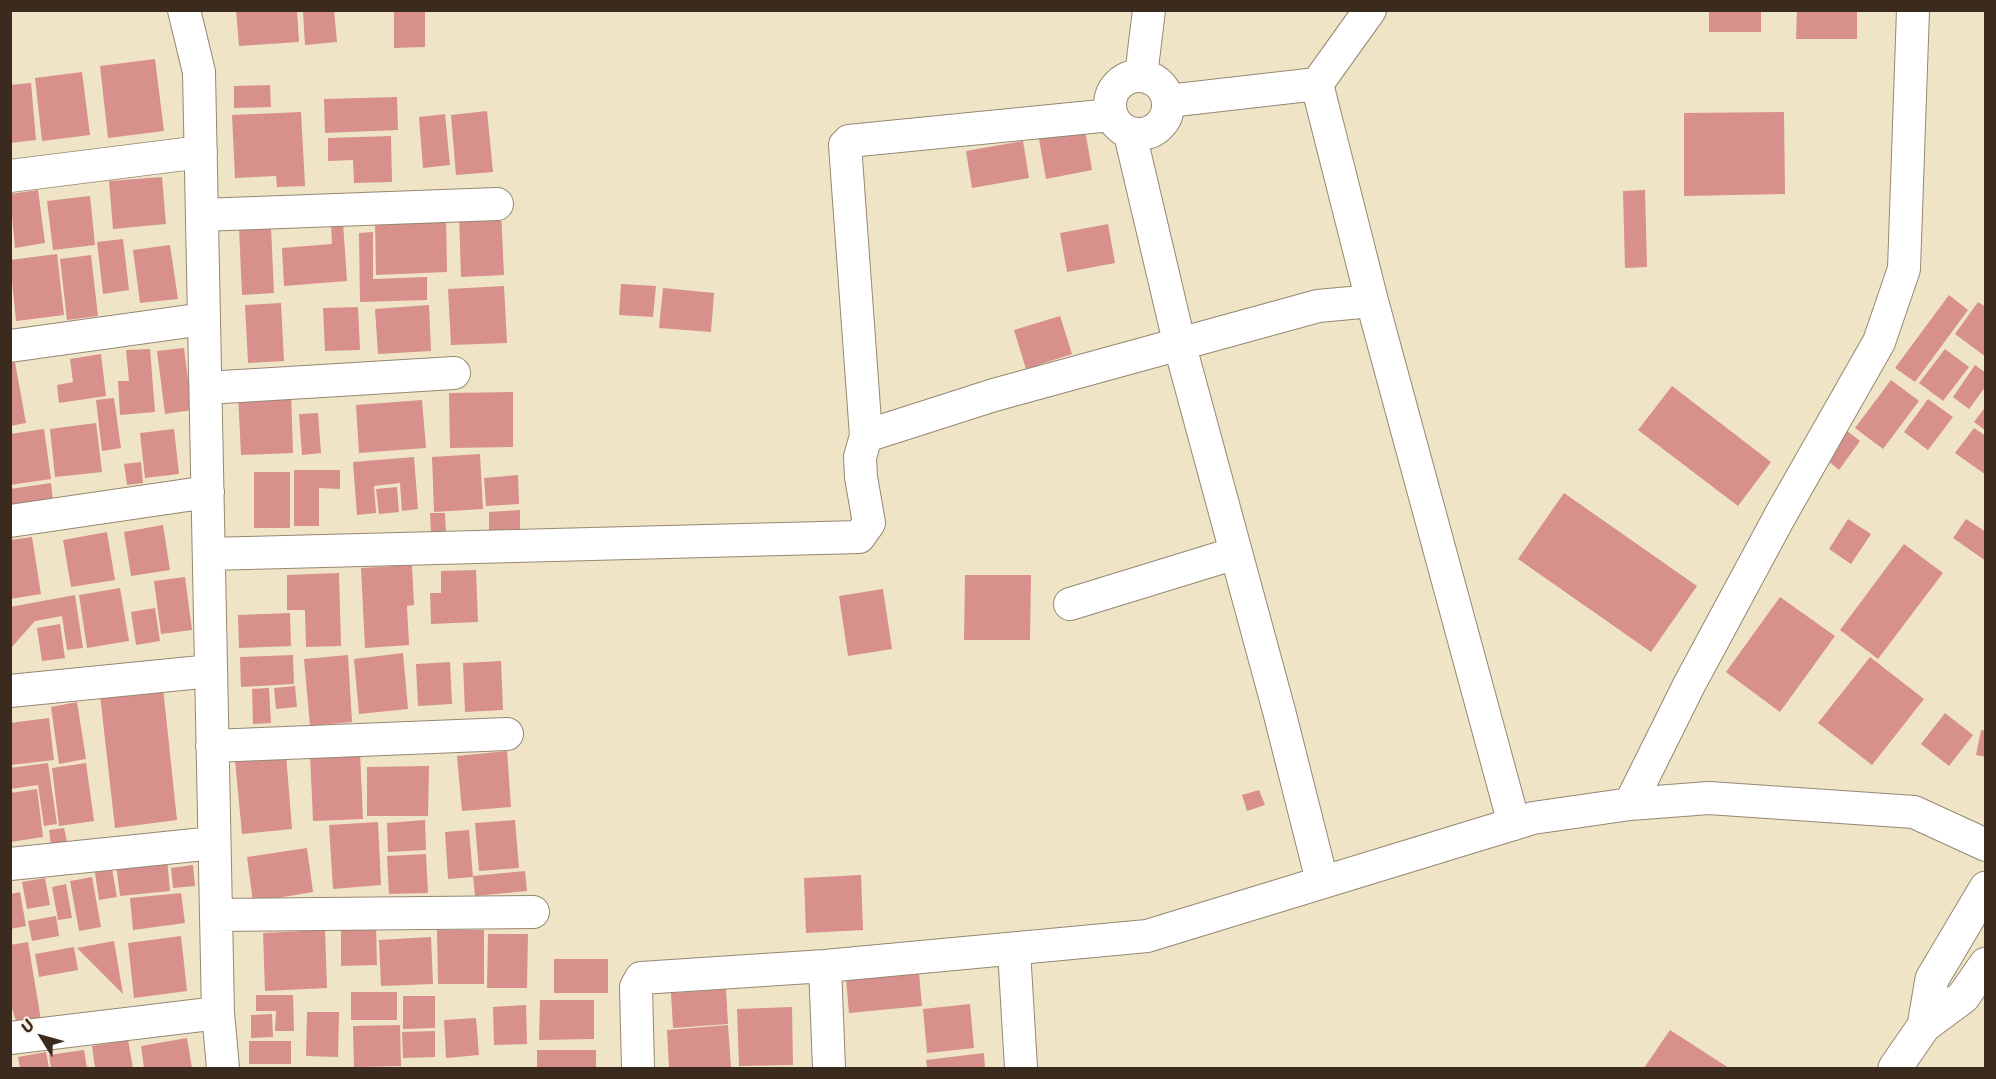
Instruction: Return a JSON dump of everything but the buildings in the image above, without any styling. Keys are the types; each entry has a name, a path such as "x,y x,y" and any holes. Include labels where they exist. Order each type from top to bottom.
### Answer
{"highway":[{"path":"1924,1026 1932,979 1986,888"},
{"path":"1895,1068 1924,1026 1963,997 1986,964"}],"street":[{"path":"183,10 199,72 214,843 218,1013 222,1068"},
{"path":"1141,76 1149,10"},
{"path":"1168,101 1317,84 1370,10"},
{"path":"1630,804 1689,685 1774,527 1879,342 1904,269 1913,10"},
{"path":"209,554 859,537 869,523 860,457 866,436 845,145 849,141 1120,124 1150,133 1164,120 1168,101 1159,83 1141,76 1131,76 1115,87 1111,96 1120,124 1236,553 1322,881"},
{"path":"1317,84 1372,301 1514,824"},
{"path":"10,176 201,152"},
{"path":"202,215 497,204"},
{"path":"866,436 994,395 1180,346 1318,306 1372,301"},
{"path":"10,346 204,319"},
{"path":"206,388 454,373"},
{"path":"10,521 208,492"},
{"path":"1070,604 1236,553"},
{"path":"10,691 211,671"},
{"path":"212,746 507,734"},
{"path":"638,1068 636,987 641,978 825,966 1147,936 1514,824 1630,804 1709,798 1914,812 1986,845"},
{"path":"10,864 214,843"},
{"path":"216,915 533,912"},
{"path":"1014,950 1021,1068"},
{"path":"825,966 829,1068"},
{"path":"10,1038 218,1013"}]}
